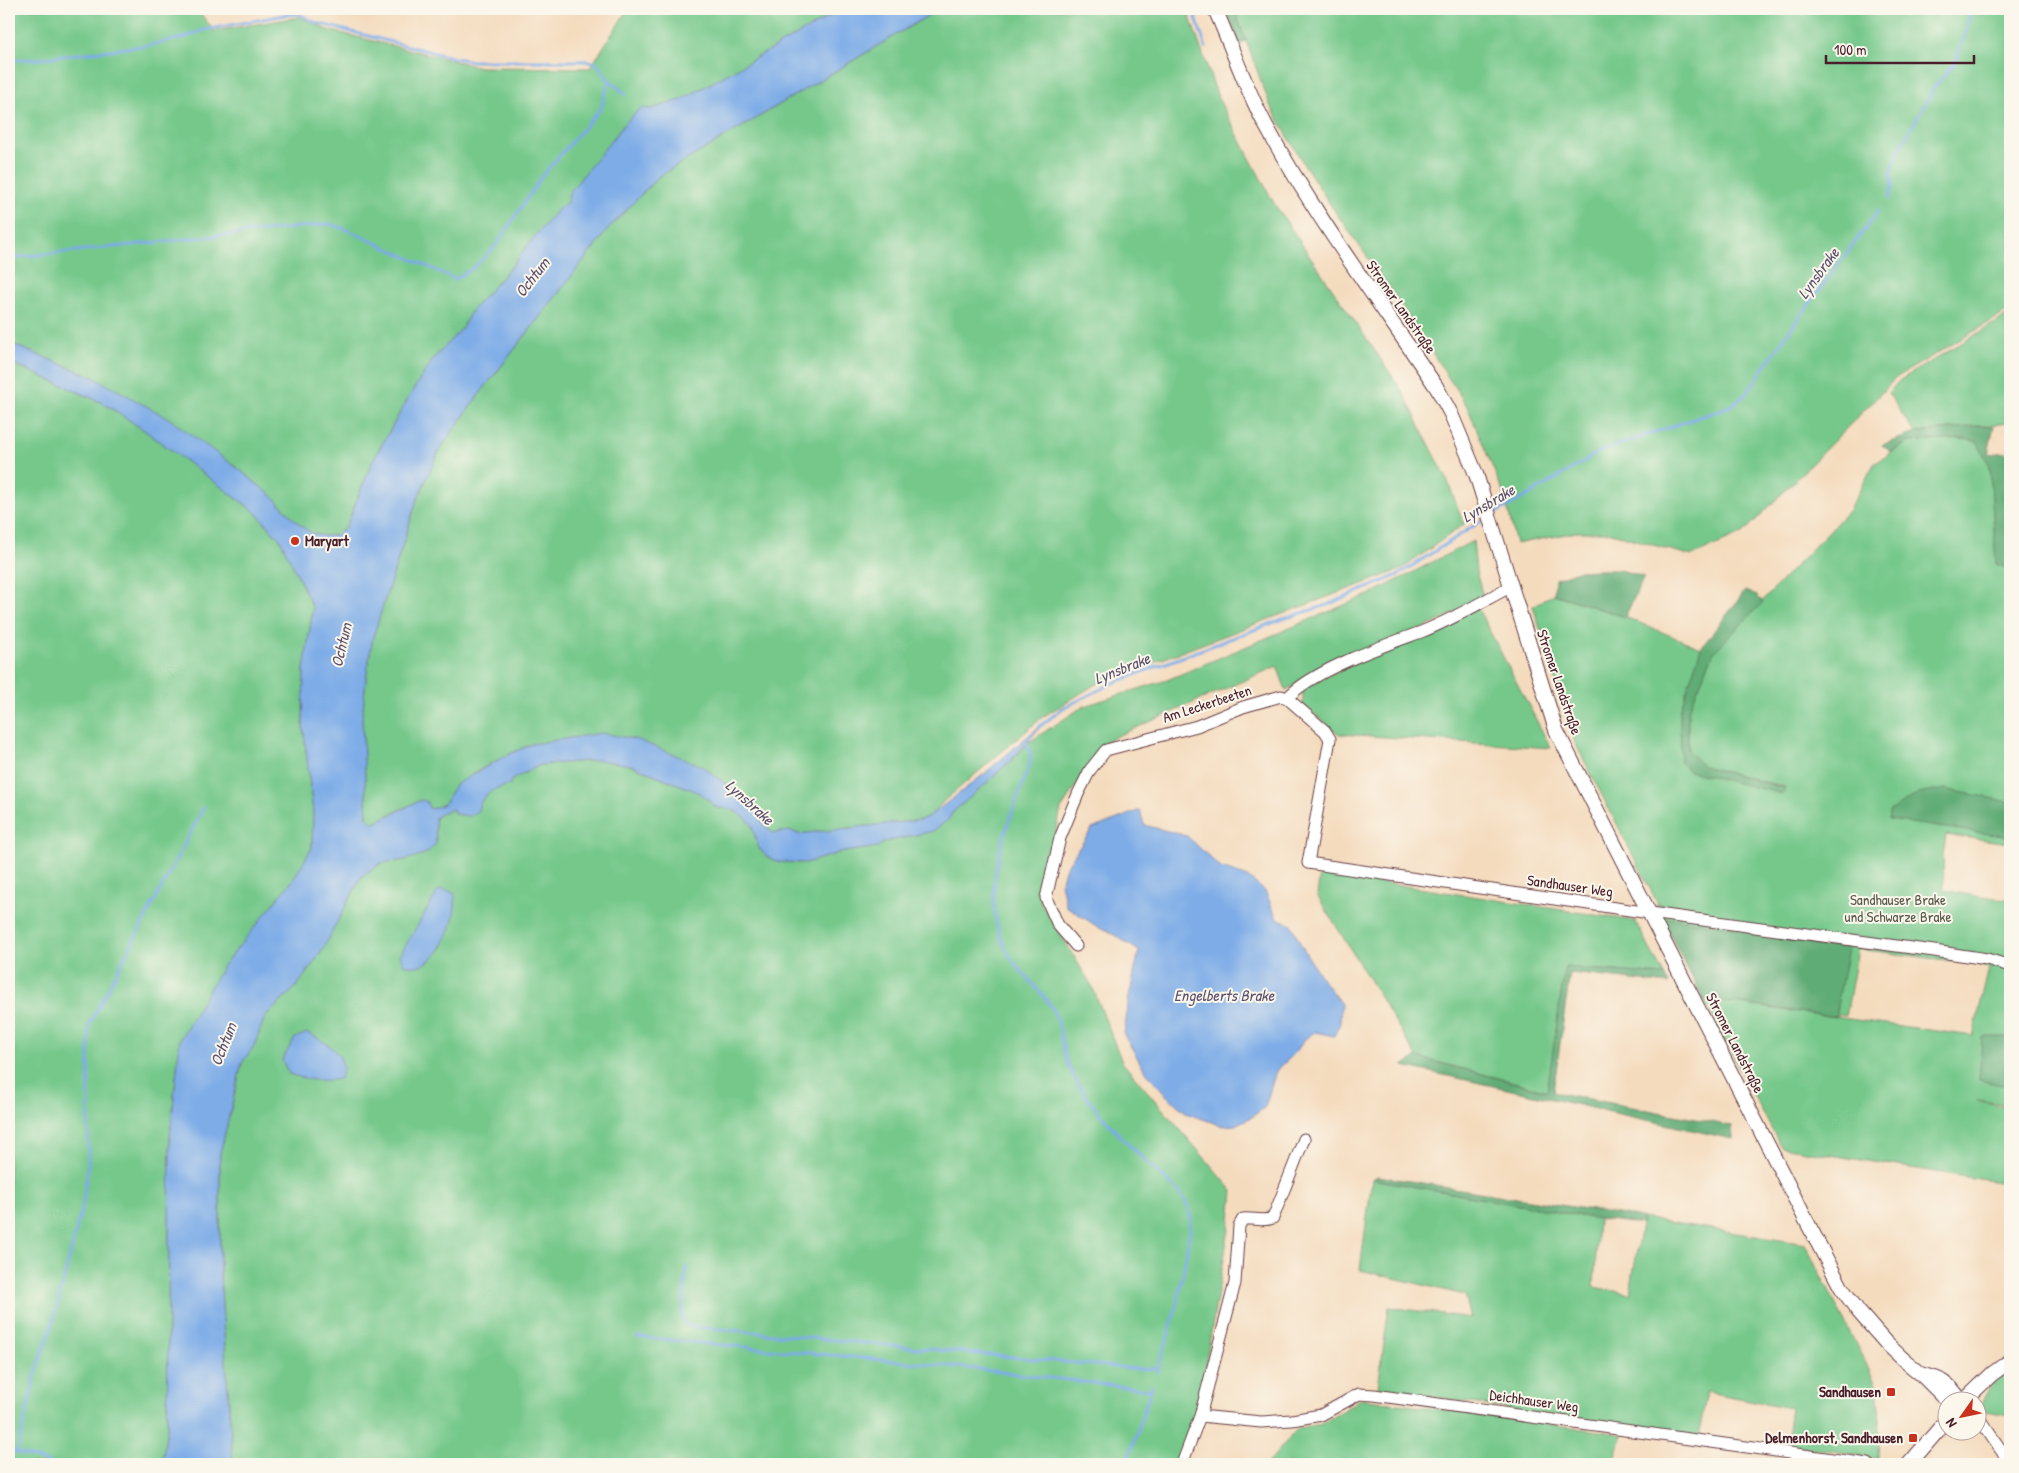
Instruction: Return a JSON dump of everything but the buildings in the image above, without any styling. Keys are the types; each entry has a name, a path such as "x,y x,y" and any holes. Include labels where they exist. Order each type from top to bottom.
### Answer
{"main road":[{"name":"Stromer Landstraße","path":"1215,9 1264,122 1287,164 1316,212 1437,388 1466,448 1490,516 1510,587 1556,730 1841,1287 1858,1311 1886,1343 1937,1390"},
{"path":"1975,1390 1992,1374 2010,1361"},
{"name":"Stromer Landstraße","path":"1921,1374 1939,1378 1953,1390"},
{"path":"1909,1464 1936,1433"}],"street":[{"path":"1287,698 1308,681 1330,670 1392,641 1444,622 1510,587"},
{"name":"Am Leckerbeeten","path":"1076,946 1058,925 1046,898 1060,838 1090,770 1106,750 1197,726 1243,707 1280,696 1287,698"},
{"name":"Sandhauser Weg","path":"1287,698 1325,731 1330,739 1308,864 1934,951 1987,959 2010,966"},
{"path":"1182,1464 1200,1416 1235,1283 1239,1226 1243,1220 1252,1218 1267,1220 1273,1218 1304,1139"},
{"name":"Deichhauser Weg","path":"1200,1416 1261,1422 1292,1420 1321,1415 1359,1394 1374,1395 1868,1464"},
{"path":"1986,1429 2007,1464"}],"green space":[{"path":"9,9 197,9 214,31 300,17 328,30 480,67 590,68 628,9 843,9 681,100 651,109 641,108 568,202 558,209 513,265 472,310 462,328 435,357 413,390 373,460 346,527 336,535 325,536 311,533 296,521 272,496 240,470 93,377 9,343"},
{"path":"939,9 1187,9 1219,100 1275,205 1401,389 1446,477 1464,524 1402,569 1096,684 1044,716 945,800 931,815 921,820 798,834 792,831 773,833 762,823 758,813 732,789 702,766 532,744 503,757 473,774 440,806 430,809 421,800 372,823 367,817 362,719 373,637 417,500 440,449 475,400 609,228 658,177"},
{"path":"1225,9 1234,9 1246,41 1240,45"},
{"path":"1234,9 2010,9 2010,310 1897,377 1743,533 1692,556 1608,532 1576,532 1516,544 1505,497 1467,406 1395,296 1302,161 1270,105"},
{"path":"2010,314 2010,423 1915,433 1888,393 1900,380"},
{"path":"9,362 103,403 144,430 254,511 280,539 313,608 304,670 303,724 313,812 312,848 292,881 180,1039 170,1137 167,1428 163,1458 159,1464 9,1464"},
{"path":"1975,426 1994,426 1988,454 2010,452 2009,569 1996,564 1990,466 1977,442 1965,439 1908,442 1891,452 1882,445 1915,433"},
{"name":"Sandhauser Brake und Schwarze Brake","path":"1965,439 1977,442 1990,466 1996,564 2010,569 2010,843 1946,835 1943,854 1944,890 1980,897 2010,899 2010,1105 1977,1100 2010,1108 2010,1184 1781,1147 1703,999 1973,1036 1989,968 1977,964 1858,949 1846,1016 1700,992 1656,905 1707,911 1658,904 1575,743 1533,606 1554,594 1625,617 1701,648 1680,711 1681,763 1783,794 1785,787 1703,766 1688,751 1688,711 1714,652 1849,510 1874,464 1908,442"},
{"path":"1473,541 1476,571 1483,597 1442,620 1329,667 1286,690 1277,666 1106,741 1061,809 1040,901 1092,986 1122,1062 1233,1191 1229,1229 1196,1419 1180,1464 233,1464 220,1276 220,1154 242,1063 254,1046 265,1017 297,986 322,951 361,877 381,863 405,860 436,844 435,818 443,812 480,802 494,788 510,785 511,780 540,765 598,760 631,765 700,793 717,808 731,809 746,818 752,825 758,847 766,856 778,862 806,863 838,853 877,847 885,842 933,831 1013,759 1029,742 1084,706 1167,680 1375,592","holes":["453,918 442,947 427,963"]},
{"path":"1620,570 1644,577 1625,617 1554,594 1555,579 1578,571"},
{"path":"1745,591 1757,596 1763,602 1714,652 1688,711 1688,751 1703,766 1785,788 1783,794 1689,771 1681,763 1680,711 1701,648"},
{"path":"1477,607 1551,748 1339,734 1303,705 1303,692 1310,684"},
{"path":"1945,789 2010,802 2010,837 1889,820 1889,811 1918,794"},
{"path":"1320,873 1635,921 1664,975 1565,967 1548,1091 1417,1057 1317,895"},
{"path":"1661,917 1849,943 1837,1006 1837,1017 1703,999"},
{"path":"1565,967 1664,975 1669,984 1570,973 1553,1092 1732,1126 1732,1139 1403,1066 1417,1057 1547,1091"},
{"path":"1982,1037 2010,1037 2010,1087 1979,1080"},
{"path":"1378,1176 1642,1218 1642,1224 1598,1219 1372,1179"},
{"path":"1372,1179 1598,1219 1594,1287 1630,1294 1642,1218 1805,1244 1877,1386 1880,1420 1878,1459 1786,1444 1791,1408 1707,1392 1698,1438 1623,1429 1378,1387 1389,1307 1471,1318 1465,1295 1360,1270"},
{"path":"2010,1370 2010,1415 1986,1411 1986,1395 1999,1379"},
{"path":"1360,1399 1622,1435 1614,1464 1267,1464 1298,1428 1322,1424"}],"water":[{"name":"Ochtum","path":"843,9 939,9 658,177 609,228 475,400 440,449 417,500 373,637 362,719 367,817 373,823 421,800 426,801 430,809 440,806 448,800 447,798 455,785 503,757 532,744 602,733 638,740 702,766 732,789 758,813 762,823 773,833 792,831 798,834 921,820 931,815 984,774 1042,724 1011,760 952,813 948,820 933,831 885,842 877,847 838,853 806,863 778,862 766,856 758,847 752,825 746,818 731,809 717,808 700,793 631,765 598,760 540,765 511,780 510,785 489,793 482,800 478,811 469,816 455,814 453,809 443,812 435,818 436,844 427,853 405,860 381,863 361,877 322,951 297,986 265,1017 254,1046 242,1063 220,1154 220,1276 233,1464 159,1464 163,1458 167,1428 170,1137 180,1039 223,966 292,881 312,848 313,812 303,724 304,670 313,608 280,539 254,511 144,430 103,403 9,362 9,343 93,377 168,418 240,470 272,496 296,521 311,533 324,536 336,535 346,527 373,460 413,390 435,357 462,328 472,310 513,265 558,209 568,202 569,193 626,122 641,108 651,109 681,100"},
{"name":"Engelberts Brake","path":"1140,810 1144,825 1187,836 1221,868 1246,876 1265,891 1277,918 1292,925 1301,945 1322,979 1341,1004 1340,1023 1334,1036 1315,1032 1306,1038 1295,1053 1276,1071 1265,1107 1252,1117 1235,1125 1223,1126 1188,1114 1168,1097 1144,1069 1124,1035 1129,997 1139,951 1066,906 1061,883 1066,867 1092,829"},
{"path":"442,889 454,893 455,904 454,917 444,944 426,963 415,966 403,964 400,955 438,891"},
{"path":"307,1033 330,1046 339,1055 343,1067 340,1079 314,1080 289,1074 282,1060 295,1038"}],"waterway":[{"path":"9,9 17,9"},
{"path":"1193,9 1206,48"},
{"name":"Lynsbrake","path":"1889,198 1893,185 1891,172 1898,152 1935,86 1955,63 1967,29 1970,9"},
{"path":"9,60 38,59 150,45 183,38 204,30 299,14 317,23 473,61 590,61 598,65 607,78 626,95"},
{"path":"9,258 329,224 345,229 455,279 473,268 495,247 542,176 601,108 609,80"},
{"name":"Lynsbrake","path":"1492,515 1601,451 1731,406 1746,394 1790,330 1878,211"},
{"name":"Lynsbrake","path":"1039,727 1063,708 1113,683 1283,619 1327,605 1398,575 1486,518"},
{"path":"1026,742 1031,755 1030,763 998,859 994,883 994,907 999,931 1009,955 1048,1001 1057,1018 1066,1059 1085,1094 1098,1112 1130,1146 1177,1190 1188,1207 1191,1219 1182,1280 1157,1372"},
{"path":"17,1452 37,1369 53,1322 83,1203 88,1164 89,1025 204,807"},
{"path":"687,1267 682,1312 684,1322 688,1326 1138,1369 1158,1368"},
{"path":"637,1337 960,1367 1151,1390"},
{"path":"1127,1464 1152,1386"},
{"path":"9,1450 52,1464"}],"place":[{"name":"Maryart","path":"295,541"},
{"name":"Sandhausen","path":"1891,1392"},
{"name":"Delmenhorst, Sandhausen","path":"1913,1438"}]}
